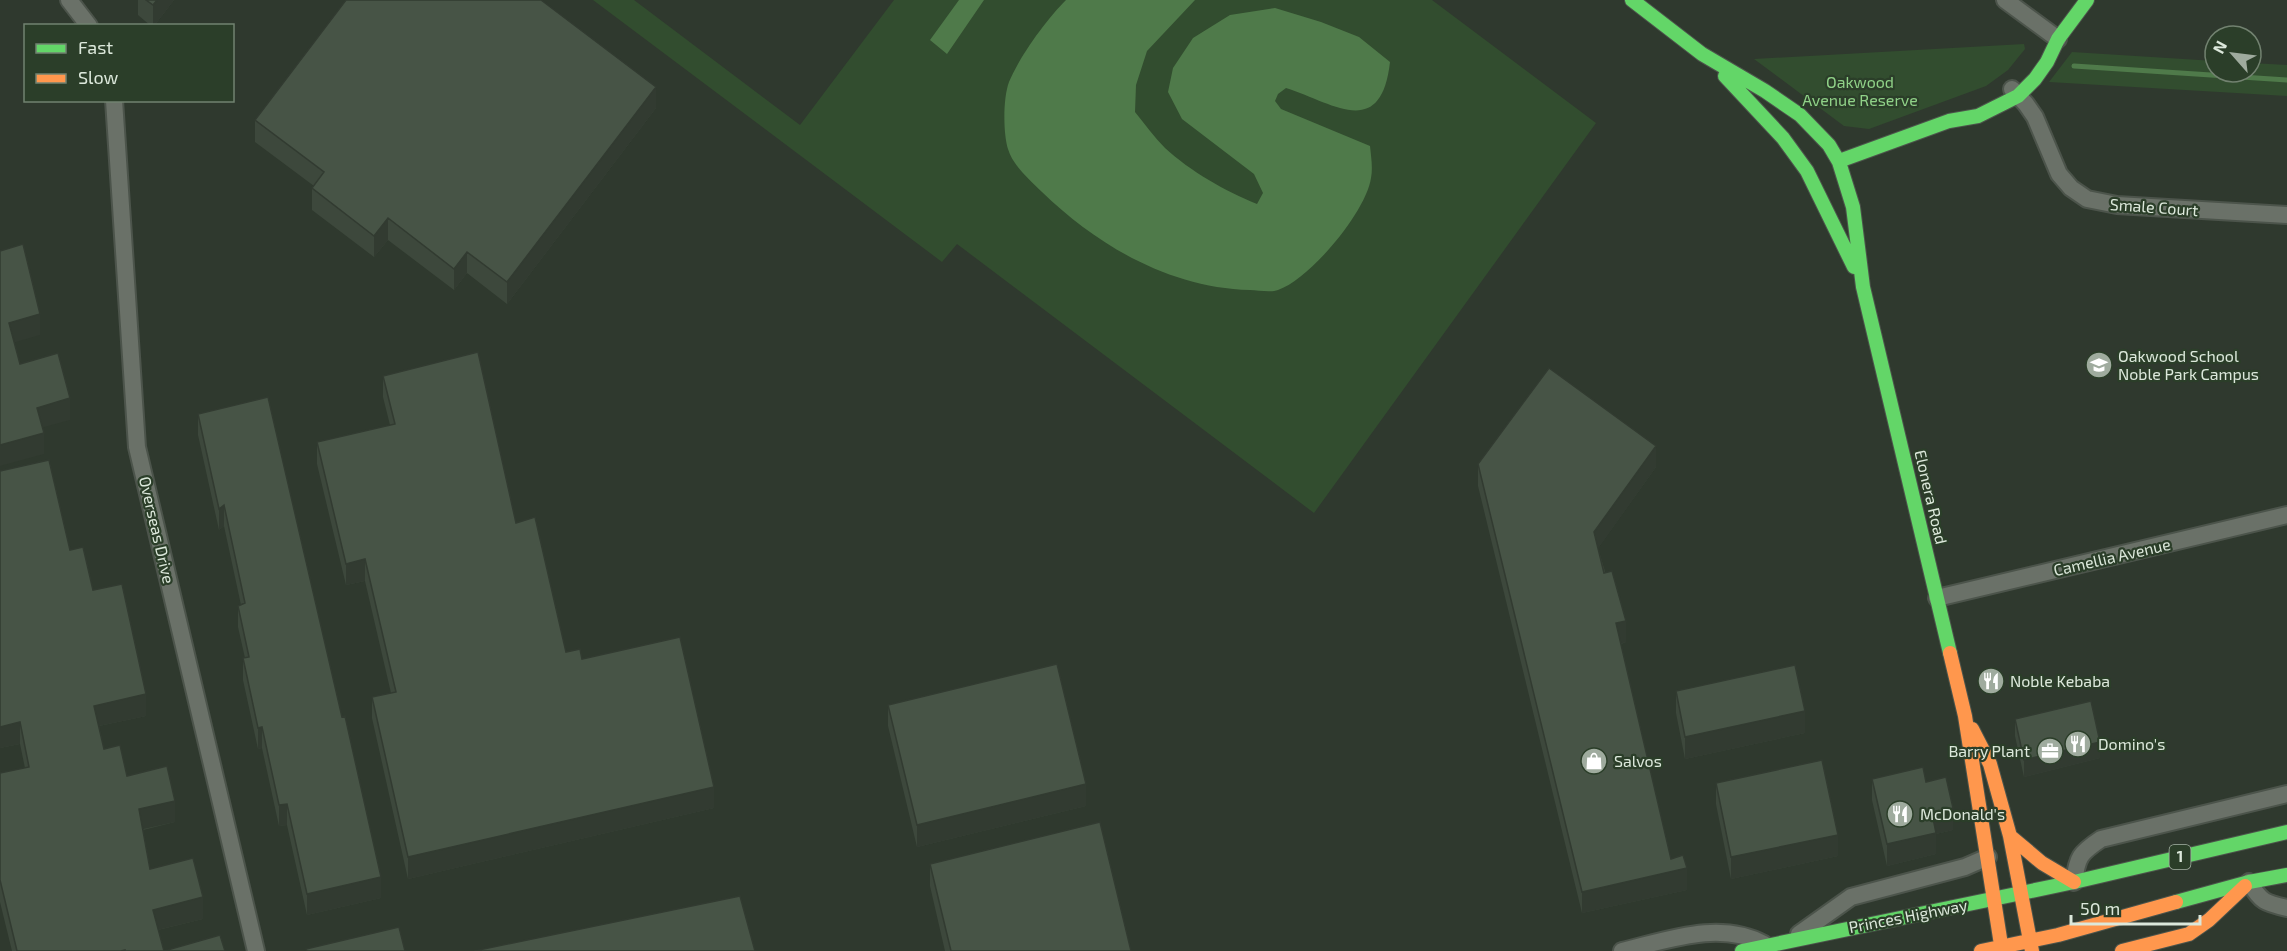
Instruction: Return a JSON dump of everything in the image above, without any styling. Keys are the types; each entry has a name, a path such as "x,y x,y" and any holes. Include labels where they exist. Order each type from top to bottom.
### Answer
{"main road":[{"name":"Elonera Road","path":"1632,0 1711,60 1757,86 1803,119 1823,139 1839,161 1856,223 1863,287 1965,716 1973,781 1988,857 2002,949"},
{"path":"1792,151 1819,160 1839,161 1949,121 1975,105 2015,92 2039,55 2058,39 2087,0"},
{"name":"Elonera Road","path":"1711,60 1783,138 1807,171 1863,287"},
{"path":"1838,232 1831,183 1839,161"},
{"name":"Elonera Road","path":"1965,716 1990,764 2010,836 2031,946"},
{"name":"Princes Highway","path":"1742,951 2074,882 2287,832"},
{"path":"2010,836 2042,863 2074,882"},
{"path":"1981,951 2031,946 2249,882 2287,874"},
{"path":"2122,951 2189,934 2209,920 2249,882"}],"street":[{"path":"69,0 87,24"},
{"path":"2006,0 2058,39"},
{"name":"Smale Court","path":"2015,92 2035,117 2059,174 2071,188 2087,199 2111,205 2287,215"},
{"name":"Overseas Drive","path":"114,102 137,447 256,951"},
{"name":"Camellia Avenue","path":"1937,598 2287,515"},
{"path":"2074,882 2076,861 2101,839 2287,794"},
{"path":"1791,939 1851,897 1965,867 1988,857"},
{"path":"2249,882 2265,903 2287,908"},
{"path":"1622,951 1695,934 1722,932 1753,938 1767,945"}],"green space":[{"path":"593,0 634,0 800,125 894,0 1432,0 1596,123 1314,513 957,244 942,262"},
{"name":"Oakwood Avenue Reserve","path":"2024,44 2025,49 2008,70 1986,86 1869,129 1844,126 1754,59"},
{"path":"2072,52 2203,60 2203,84 2263,84 2263,64 2287,65 2287,96 2049,82"}],"shaded area":[{"path":"959,0 984,0 947,54 930,40"},
{"path":"1066,0 1195,0 1147,51 1136,85 1135,112 1161,144 1185,165 1220,187 1257,204 1263,193 1254,174 1182,119 1168,92 1173,68 1193,38 1230,15 1275,8 1359,37 1390,62 1385,86 1377,102 1366,109 1352,110 1337,107 1286,88 1278,94 1275,101 1281,109 1370,146 1371,178 1359,208 1335,243 1305,273 1278,290 1268,291 1220,287 1164,272 1111,246 1087,230 1064,212 1022,172 1010,155 1006,142 1004,115 1007,89 1027,50"}],"building":[{"path":"146,0 157,0 153,5"},
{"path":"346,0 541,0 656,87 507,282 467,252 454,269 388,218 374,236 312,188 324,172 255,120"},
{"path":"23,244 40,314 9,323 20,364 58,353 70,398 37,408 44,433 0,445 0,251"},
{"path":"478,352 516,523 535,517 566,652 580,649 582,659 680,637 714,787 408,857 372,697 396,692 365,559 346,564 317,442 395,424 383,376"},
{"name":"Salvos","path":"1549,368 1656,446 1594,532 1604,573 1612,571 1626,621 1616,623 1671,859 1683,855 1687,868 1582,892 1478,464"},
{"path":"268,397 342,717 345,716 381,877 307,894 287,804 279,805 262,727 258,728 243,658 249,657 238,606 245,603 224,505 219,509 198,414"},
{"path":"49,460 70,550 83,547 93,590 122,584 146,694 94,706 104,749 120,745 127,776 167,766 175,801 139,809 150,869 193,858 203,897 153,910 164,951 17,951 0,880 0,773 29,767 20,722 0,727 0,471"},
{"path":"1057,664 1086,784 917,825 888,705"},
{"path":"1795,665 1805,711 1685,737 1676,691"},
{"path":"2091,701 2100,742 2024,760 2015,719"},
{"path":"1822,760 1838,835 1731,857 1716,783"},
{"path":"1923,767 1926,782 1946,777 1953,808 1932,813 1936,833 1887,844 1872,779"},
{"path":"1100,822 1131,951 951,951 930,864"},
{"path":"740,896 755,951 474,951"},
{"path":"399,927 405,951 307,951 306,949"},
{"path":"220,935 225,951 164,951"}],"waterway":[{"path":"2074,66 2287,80"}],"traffic: fast":[{"path":"1632,0 1702,54 1765,91 1800,115 1829,145 1839,162 1853,207 1863,287 1950,653"},
{"path":"1839,161 1949,121 1978,116 2018,96 2035,79 2047,62 2058,39 2087,0"},
{"path":"1725,76 1783,138 1807,171 1854,267"},
{"path":"1742,951 2074,882 2287,832"},
{"path":"2176,902 2249,882 2287,875"}],"traffic: slow":[{"path":"1950,653 1965,716 2002,951"},
{"path":"1972,729 1990,764 2010,836 2032,951"},
{"path":"2010,836 2042,863 2074,882"},
{"path":"2122,951 2189,934 2209,920 2245,886"},
{"path":"1981,951 2058,935 2176,902"}],"place":[{"name":"Oakwood School Noble Park Campus","path":"2099,365"},
{"name":"Noble Kebaba","path":"1991,681"},
{"name":"Domino's","path":"2078,744"},
{"name":"Barry Plant","path":"2050,751"},
{"name":"Salvos","path":"1594,761"},
{"name":"McDonald's","path":"1900,814"}]}
